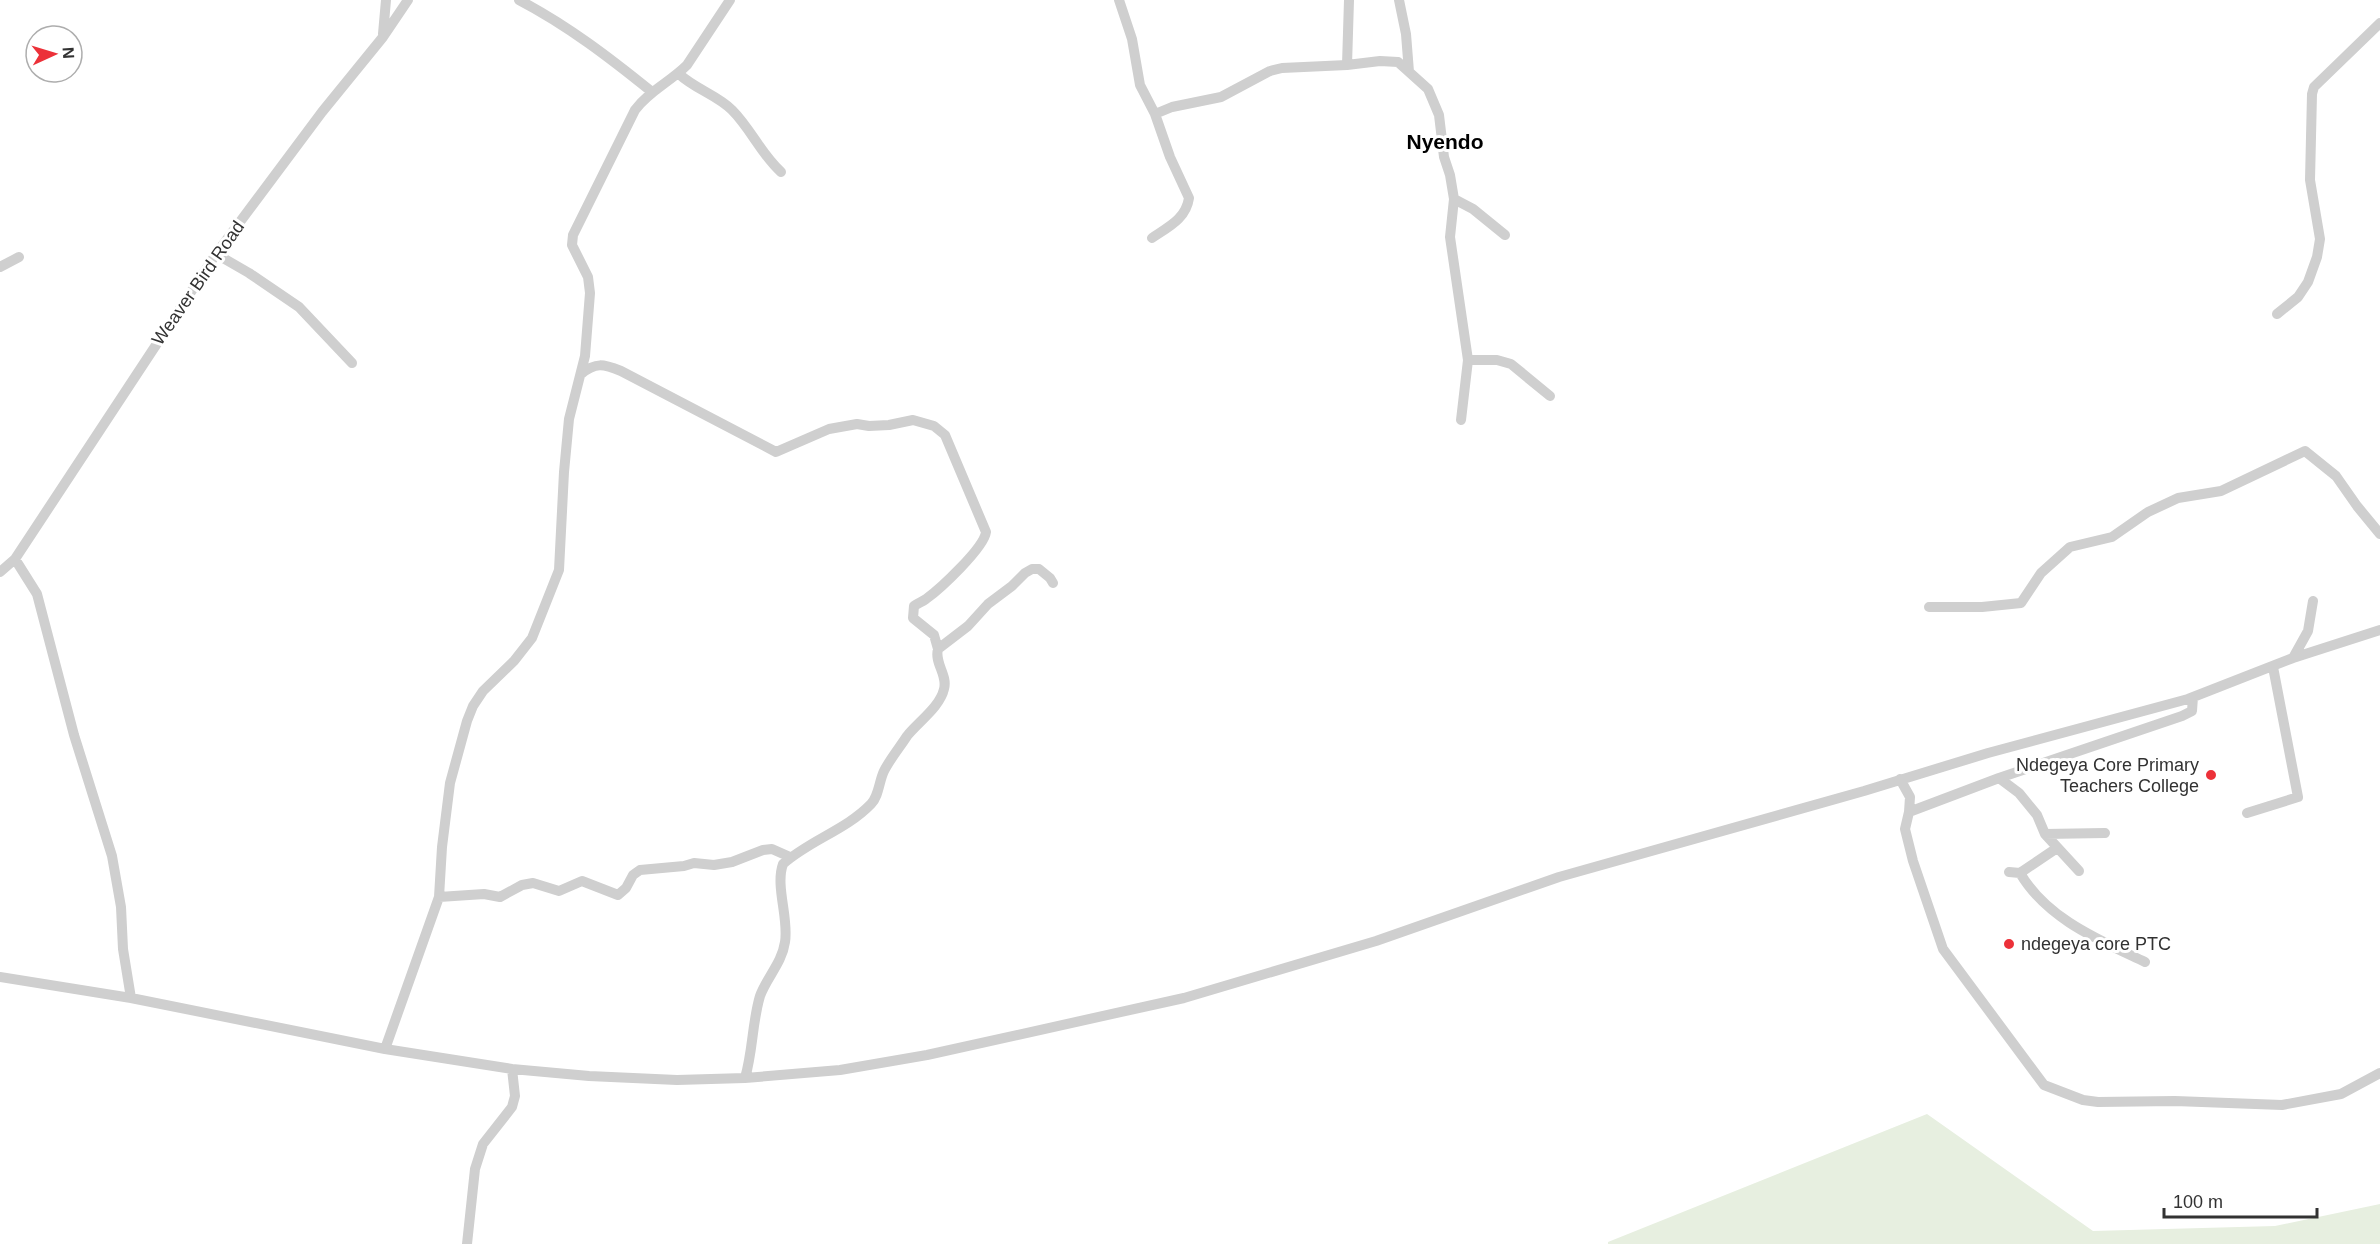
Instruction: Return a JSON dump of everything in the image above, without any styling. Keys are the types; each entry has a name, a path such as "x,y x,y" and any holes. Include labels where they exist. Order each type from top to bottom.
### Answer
{"street":[{"path":"383,37 386,0"},
{"name":"Weaver Bird Road","path":"0,573 15,559 216,254 322,112 383,37 408,0"},
{"path":"519,0 534,4 616,62 652,92"},
{"path":"385,1049 439,897 442,847 450,783 467,721 483,691 514,661 532,638 559,570 569,419 585,356 590,293 588,277 572,246 573,235 635,110 645,97 679,74 687,65 730,0"},
{"path":"1119,0 1132,39 1140,85 1155,114 1170,157 1189,198 1184,214 1173,225 1152,238"},
{"path":"1347,65 1349,0"},
{"path":"1399,0 1410,72"},
{"path":"2277,314 2298,297 2308,282 2317,257 2320,239 2310,180 2314,87 2380,23"},
{"path":"1155,114 1172,107 1221,96 1270,71 1282,68 1393,61 1402,65 1428,89 1435,101 1454,199 1450,237 1468,360 1461,420"},
{"path":"679,74 729,108 761,152 781,172"},
{"path":"1454,199 1473,209 1504,234"},
{"path":"216,254 259,279 299,308 352,363"},
{"path":"0,267 19,257"},
{"path":"1468,360 1497,360 1511,364 1550,396"},
{"path":"580,375 589,367 601,364 621,371 776,452 829,429 857,424 879,426 919,420 941,430 955,456 986,532 985,539 978,550 927,599 914,606 913,618 934,636 938,649 936,653 939,667 945,682 942,695 909,734 884,771 873,803 850,822 790,858 781,869 786,926 783,952 765,983 757,1009 745,1078"},
{"path":"1929,607 1982,607 2021,603 2041,573 2070,547 2112,537 2148,512 2178,498 2221,491 2305,452 2336,476 2380,534"},
{"path":"15,559 37,594 74,735 112,856 121,907 123,949 131,998"},
{"path":"938,649 968,626 988,604 1025,573 1032,569 1039,569 1053,583"},
{"path":"2293,658 2308,631 2313,601"},
{"path":"0,977 131,998 385,1049 512,1069 652,1080 745,1078 840,1070 927,1055 1184,998 1376,941 1560,877 2193,697 2293,658 2380,630"},
{"path":"2247,813 2298,797 2273,667"},
{"path":"1909,812 2000,778 2182,716 2192,711 2193,697"},
{"path":"2000,778 2037,815 2045,834 2079,872"},
{"path":"1900,779 1910,797 1905,829 1942,949 2044,1085 2083,1100 2098,1102 2175,1101 2282,1105 2341,1094 2380,1073"},
{"path":"2045,834 2105,833"},
{"path":"2057,848 2015,873 2079,931 2145,962"},
{"path":"439,897 484,894 500,897 522,885 533,883 559,891 582,882 618,895 626,888 633,875 640,870 694,863 723,864 772,849 790,858"},
{"path":"467,1244 477,1162 486,1139 512,1107 515,1096 512,1069"}],"green space":[{"path":"1927,1114 2093,1231 2275,1226 2380,1204 2380,1244 1608,1244 1608,1242"}],"place":[{"name":"Ndegeya Core Primary Teachers College","path":"2211,775"},
{"name":"ndegeya core PTC","path":"2009,944"}],"district":[{"name":"Nyendo","path":"1445,142"}]}
